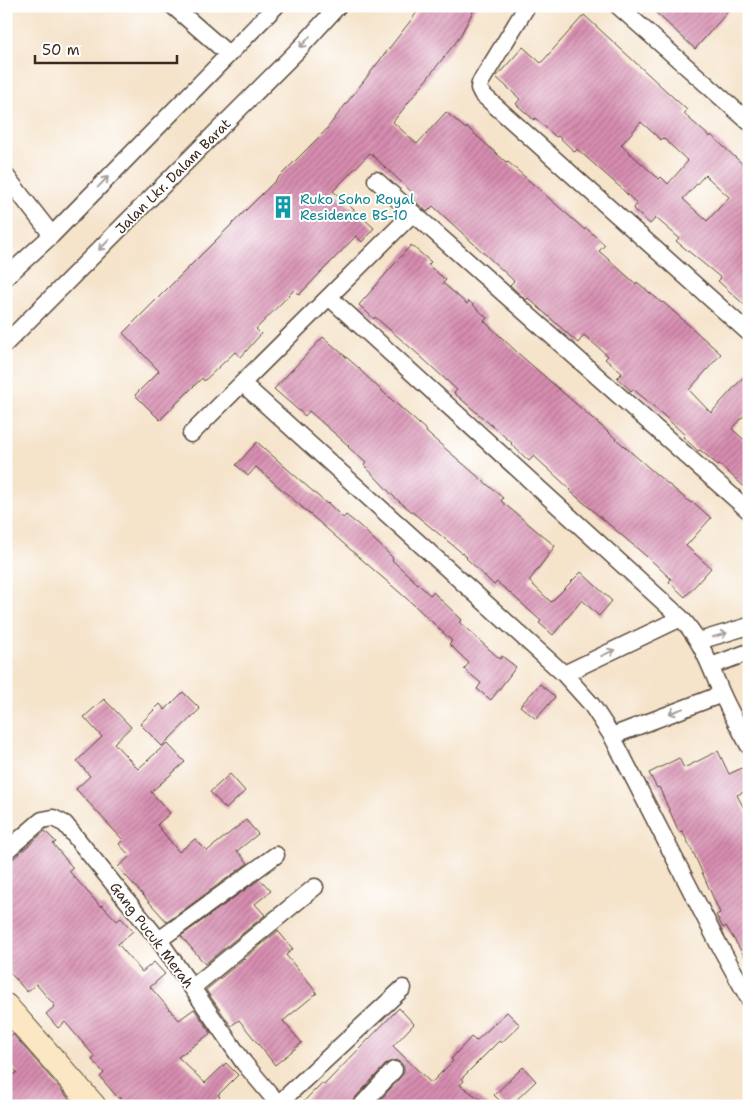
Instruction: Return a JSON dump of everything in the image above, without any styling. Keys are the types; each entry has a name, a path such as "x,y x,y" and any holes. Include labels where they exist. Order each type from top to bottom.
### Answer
{"street":[{"path":"172,6 228,54"},
{"path":"6,277 52,235 276,6"},
{"name":"Jalan Lkr. Dalam Barat","path":"7,343 301,47 338,6"},
{"path":"527,6 480,83 479,88 482,94 749,333"},
{"path":"618,6 749,122"},
{"path":"728,104 749,108"},
{"path":"6,176 52,235"},
{"path":"376,180 749,511"},
{"path":"192,434 413,213"},
{"path":"329,297 681,618 699,641 722,694 749,746"},
{"path":"243,384 564,674 591,704 612,736 719,945 749,999"},
{"path":"564,674 681,618"},
{"path":"699,641 749,626"},
{"path":"711,666 749,652"},
{"path":"612,736 722,694"},
{"name":"Gang Pucuk Merah","path":"6,851 42,820 53,818 65,824 159,940 244,1063 279,1105"},
{"path":"159,940 276,855"},
{"path":"192,988 315,886"},
{"path":"279,1105 403,988"},
{"path":"6,1006 94,1106"},
{"path":"361,1106 394,1070"}],"building":[{"path":"422,6 476,6 459,38 393,122 417,144 446,112 466,129 467,127 585,230 586,228 605,245 599,251 636,284 637,282 663,302 721,354 689,390 711,413 749,371 749,410 732,429 749,444 749,491 719,464 700,450 698,451 683,437 685,435 651,404 633,389 631,391 617,378 622,373 605,359 608,356 584,335 578,343 528,298 526,300 510,285 514,281 433,206 427,212 413,199 416,196 370,153 333,191 374,228 362,242 356,236 299,295 294,290 256,329 261,334 241,357 235,352 204,381 202,378 160,420 135,395 159,371 123,333 325,131"},
{"path":"649,6 733,6 695,49"},
{"path":"584,15 687,110 684,114 710,137 711,135 749,170 749,309 718,281 721,278 676,241 679,238 656,218 650,224 633,209 637,204 620,187 577,149 575,152 558,136 556,137 516,104 520,99 496,77 523,47 541,63","holes":["641,122 661,140 663,138 688,161 668,184 661,177 659,179 621,145","705,175 729,197 707,221 683,199"]},
{"path":"411,245 431,262 428,265 446,280 443,283 467,304 469,301 487,318 484,321 519,354 656,474 711,518 686,546 711,568 685,597 669,582 671,579 653,562 570,491 534,456 529,461 512,443 454,393 457,390 419,355 359,305"},
{"path":"323,337 360,369 426,432 503,498 501,501 555,546 529,581 551,602 581,572 612,601 599,616 582,600 553,635 539,623 541,621 509,592 497,582 494,585 467,557 394,497 349,446 309,411 305,416 274,389"},
{"path":"257,442 343,518 346,515 360,526 393,558 392,560 430,595 433,592 462,620 459,622 500,659 502,656 516,667 491,700 477,689 481,683 464,669 469,663 449,644 452,641 414,605 256,467 248,476 236,465"},
{"path":"540,684 555,697 536,719 520,706"},
{"path":"183,692 200,709 162,746 140,724 160,704 165,710"},
{"path":"104,699 131,727 114,743 138,769 167,743 185,762 151,792 170,813 157,825 179,852 195,839 207,851 246,820 258,834 237,851 248,863 167,922 118,867 130,856 119,844 123,840 76,789 90,776 77,761 102,737 84,717"},
{"path":"718,751 729,774 742,768 749,781 749,789 737,795 749,818 749,964 726,926 723,928 716,915 720,913 694,854 682,831 679,832 659,787 657,788 649,773 679,758 684,768"},
{"path":"230,774 245,791 226,809 210,792"},
{"path":"45,831 56,842 53,844 73,868 69,871 101,907 102,905 117,921 121,918 133,931 118,944 142,972 154,962 165,974 150,987 179,1020 194,1009 211,1033 178,1057 205,1083 226,1063 238,1075 210,1106 129,1106 120,1097 119,1099 100,1077 104,1073 92,1060 95,1057 65,1022 58,1028 46,1014 55,1006 36,984 27,992 6,968 6,861 13,859"},
{"path":"260,879 271,891 255,904 265,915 205,964 181,936"},
{"path":"278,931 293,949 286,955 317,993 283,1021 302,1043 275,1065 239,1020 231,1026 206,990"},
{"path":"399,1008 414,1024 393,1046 431,1083 453,1061 451,1059 471,1037 476,1041 507,1012 520,1025 501,1043 499,1041 462,1078 464,1081 460,1085 490,1106 375,1106 404,1073 404,1067 396,1060 387,1063 354,1099 351,1106 299,1106 322,1083 324,1085"},
{"path":"13,1034 70,1100 65,1106 6,1106 6,1081 17,1072 9,1064 13,1059 6,1053 6,1040"},
{"path":"523,1067 536,1081 510,1106 505,1106 494,1095"}],"place":[{"name":"Ruko Soho Royal Residence BS-10","path":"283,207"}]}
